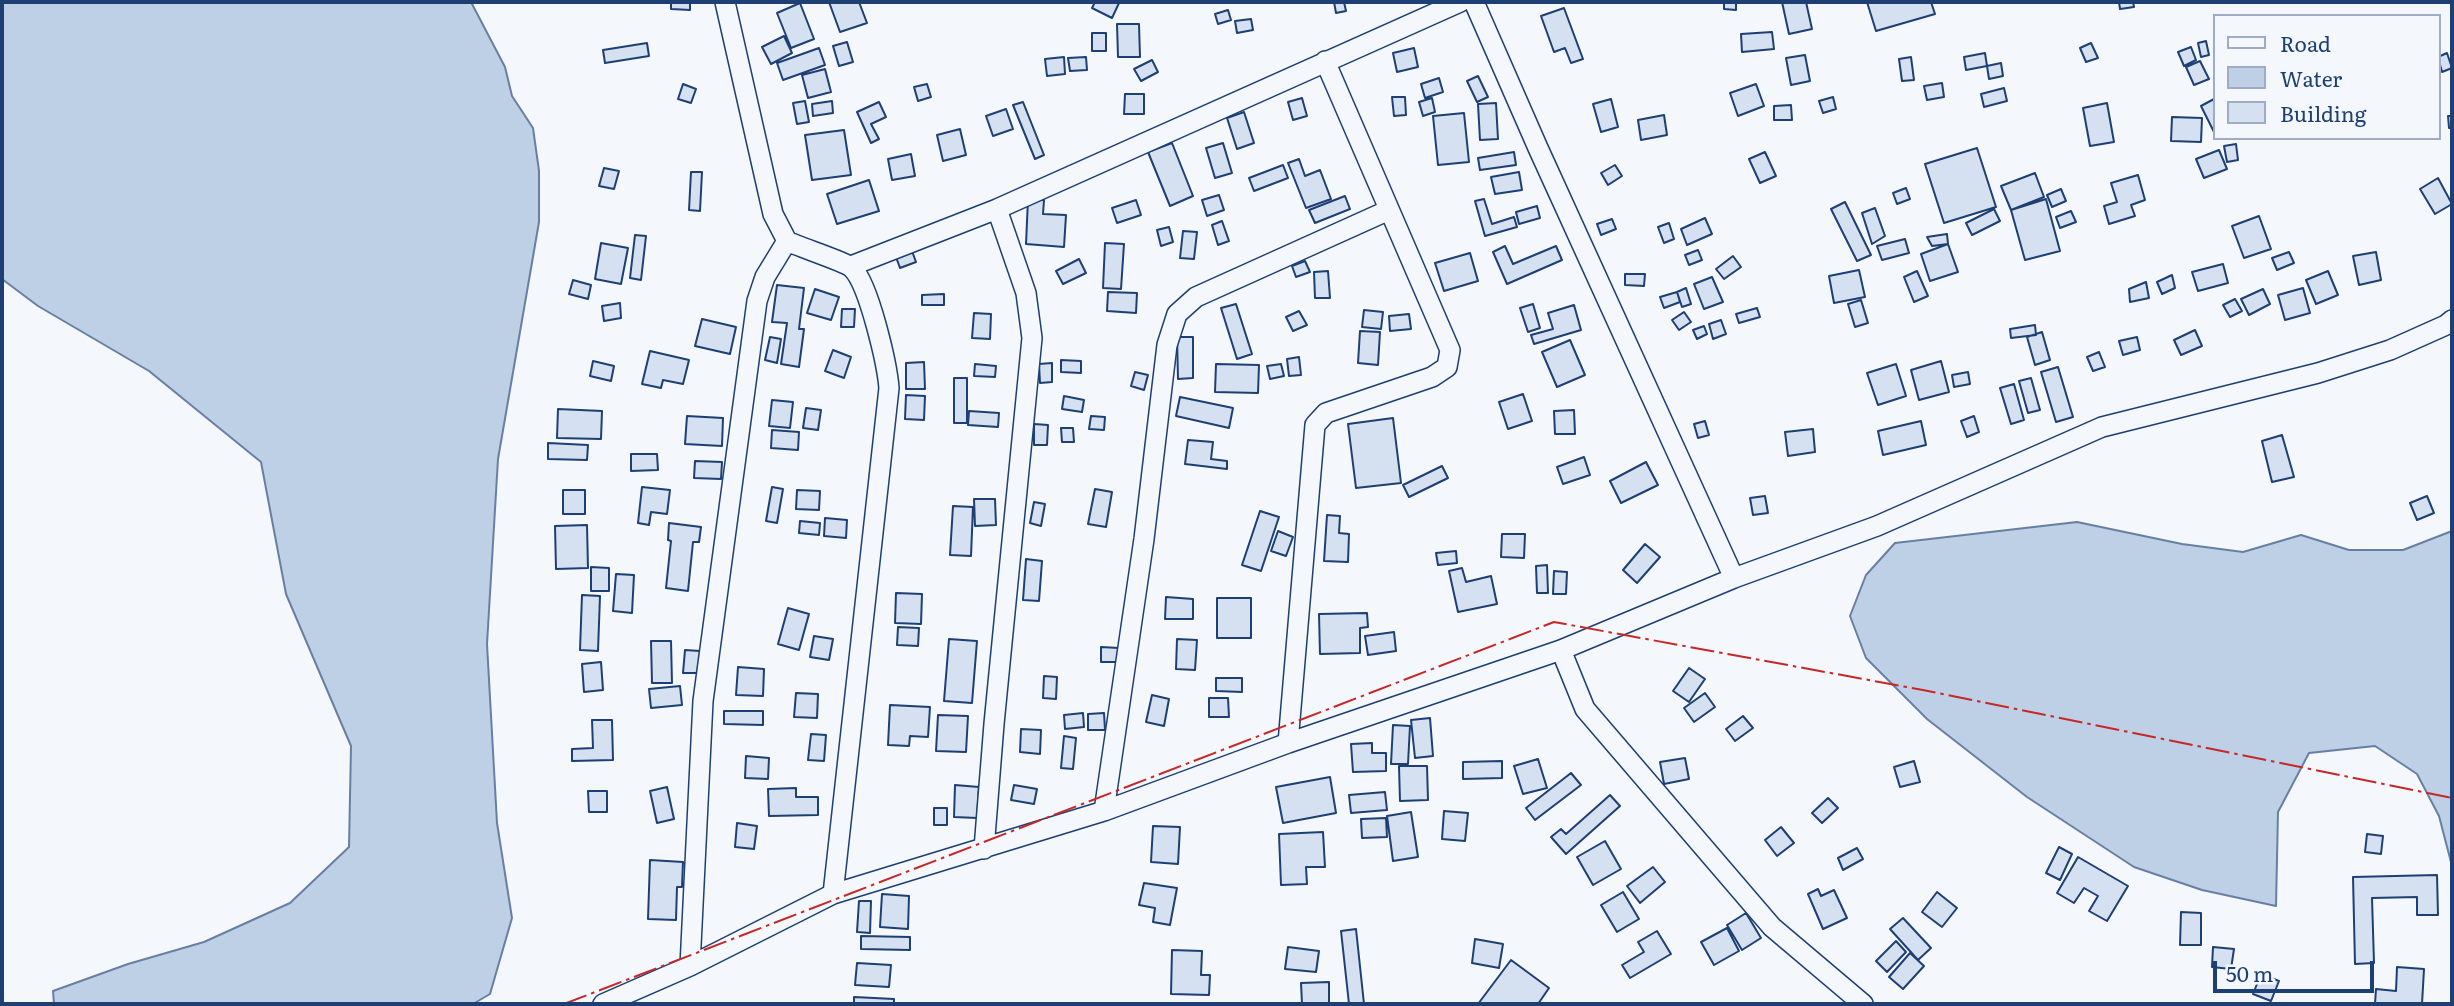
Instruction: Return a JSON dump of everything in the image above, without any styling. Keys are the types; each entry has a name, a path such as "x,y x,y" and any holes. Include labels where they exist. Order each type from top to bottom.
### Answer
{"street":[{"path":"725,2 774,214 787,241 851,266 862,279 888,367 889,388 833,894"},
{"path":"851,266 997,209 1460,2"},
{"path":"1474,2 1734,578"},
{"path":"1289,743 1315,425 1326,413 1432,377 1447,368 1450,350 1325,61"},
{"path":"984,849 993,724 1032,338 1026,293 997,209"},
{"path":"1104,811 1144,539 1167,345 1177,313 1196,298 1389,211"},
{"path":"690,966 705,688 757,301 765,277 787,241"},
{"path":"603,1004 690,966 833,894 1104,811 1289,743 1561,650 1734,578 1877,526 2102,427 2318,373 2390,350 2452,320"},
{"path":"1561,650 1585,709 1772,927 1863,1004"}],"water":[{"path":"2,2 471,2 505,67 512,96 533,128 539,171 539,222 498,459 487,644 497,823 512,918 490,994 473,1004 54,1004 53,991 128,964 204,942 290,903 349,847 351,746 286,594 261,462 149,371 38,306 2,279"},
{"path":"2077,522 2182,544 2243,552 2301,535 2349,550 2403,550 2452,531 2452,866 2439,816 2417,774 2375,746 2309,753 2278,812 2276,906 2202,890 2134,867 2027,797 1927,719 1866,658 1850,616 1866,575 1895,543"}],"building":[{"path":"671,2 690,2 690,10 671,9"},
{"path":"829,2 859,2 867,23 840,32"},
{"path":"1095,2 1119,3 1112,18 1092,8"},
{"path":"1334,2 1344,2 1346,11 1336,13"},
{"path":"1724,2 1736,2 1736,10 1724,9"},
{"path":"1782,2 1806,2 1812,29 1789,34"},
{"path":"1867,2 1931,2 1935,14 1876,31"},
{"path":"2119,2 2133,2 2134,7 2120,9"},
{"path":"800,3 814,39 791,48 777,13"},
{"path":"1564,8 1583,59 1571,63 1565,48 1554,52 1541,16"},
{"path":"1228,10 1231,20 1218,24 1215,14"},
{"path":"1251,19 1253,30 1237,33 1235,21"},
{"path":"1117,24 1139,24 1140,57 1118,57"},
{"path":"1772,32 1774,49 1742,52 1741,34"},
{"path":"1092,33 1106,33 1106,51 1092,51"},
{"path":"784,36 792,53 771,64 762,47"},
{"path":"2206,41 2209,55 2201,57 2198,43"},
{"path":"847,42 853,62 839,66 833,46"},
{"path":"647,43 649,56 605,63 603,50"},
{"path":"2091,43 2098,58 2086,62 2080,48"},
{"path":"2191,47 2196,60 2184,66 2178,52"},
{"path":"819,48 825,65 783,80 777,63"},
{"path":"1414,48 1418,67 1397,72 1393,53"},
{"path":"1985,53 1987,66 1966,70 1964,57"},
{"path":"2447,53 2452,68 2442,72 2440,56"},
{"path":"1805,55 1810,81 1791,85 1786,58"},
{"path":"1064,57 1065,74 1047,76 1045,59"},
{"path":"1086,57 1087,70 1070,71 1068,58"},
{"path":"1911,57 1914,80 1902,81 1899,59"},
{"path":"1152,60 1158,72 1141,81 1134,69"},
{"path":"2200,61 2209,79 2194,85 2186,67"},
{"path":"2001,63 2003,76 1989,79 1987,66"},
{"path":"825,69 831,92 808,98 802,75"},
{"path":"1478,76 1488,97 1477,102 1467,81"},
{"path":"1439,78 1443,92 1425,98 1421,84"},
{"path":"1942,83 1944,97 1927,100 1924,86"},
{"path":"683,84 696,89 691,103 678,99"},
{"path":"927,84 931,97 918,101 914,87"},
{"path":"1756,84 1764,106 1738,116 1730,93"},
{"path":"2004,88 2007,101 1984,107 1981,94"},
{"path":"1125,94 1144,94 1144,114 1124,114"},
{"path":"1392,97 1405,97 1406,115 1394,116"},
{"path":"1833,97 1836,109 1823,113 1819,101"},
{"path":"1302,98 1307,116 1293,120 1288,102"},
{"path":"1432,98 1435,112 1423,116 1419,102"},
{"path":"1611,99 1618,127 1601,132 1593,104"},
{"path":"2212,100 2212,128 2201,106"},
{"path":"805,101 809,122 797,124 793,103"},
{"path":"832,101 833,113 813,116 812,104"},
{"path":"879,102 886,117 871,124 879,139 871,143 857,112"},
{"path":"1023,102 1044,155 1035,159 1013,105"},
{"path":"1496,103 1498,139 1480,140 1478,104"},
{"path":"2107,103 2114,142 2090,146 2083,108"},
{"path":"1791,105 1792,120 1774,120 1774,106"},
{"path":"1006,109 1013,129 993,136 986,116"},
{"path":"1244,112 1254,143 1237,149 1227,118"},
{"path":"1464,113 1469,162 1438,165 1433,116"},
{"path":"1664,115 1667,135 1641,140 1638,120"},
{"path":"2448,116 2452,116 2452,128 2449,128"},
{"path":"2172,117 2202,118 2201,142 2171,141"},
{"path":"960,129 966,155 943,161 937,135"},
{"path":"844,130 851,175 812,180 805,135"},
{"path":"1172,143 1193,196 1170,206 1148,152"},
{"path":"1223,143 1232,173 1215,178 1206,148"},
{"path":"2236,144 2238,160 2227,162 2224,146"},
{"path":"1977,148 1996,207 1944,223 1925,164"},
{"path":"2219,150 2227,169 2204,178 2196,159"},
{"path":"1514,152 1516,165 1480,170 1478,158"},
{"path":"1765,152 1776,176 1760,183 1749,159"},
{"path":"911,154 915,176 892,180 888,159"},
{"path":"1299,159 1305,176 1320,170 1331,199 1306,208 1288,163"},
{"path":"1283,165 1288,178 1254,191 1249,178"},
{"path":"1615,165 1622,176 1608,185 1601,173"},
{"path":"604,168 619,171 614,189 599,186"},
{"path":"691,172 702,172 700,211 689,210"},
{"path":"1519,172 1522,190 1495,194 1491,177"},
{"path":"2035,173 2044,197 2011,210 2001,186"},
{"path":"2138,175 2145,200 2131,205 2135,216 2109,224 2104,206 2117,202 2111,183"},
{"path":"2438,178 2452,204 2435,214 2420,189"},
{"path":"869,180 879,211 837,224 827,194"},
{"path":"1906,188 1910,199 1897,204 1893,193"},
{"path":"2061,189 2066,201 2052,207 2047,195"},
{"path":"1219,195 1224,210 1207,216 1202,200"},
{"path":"1345,196 1350,209 1315,223 1309,210"},
{"path":"1028,199 1044,200 1043,214 1066,215 1064,247 1026,244"},
{"path":"1484,199 1492,224 1514,217 1517,227 1485,236 1475,201"},
{"path":"2046,199 2060,251 2025,260 2011,210"},
{"path":"1136,200 1141,215 1117,223 1112,208"},
{"path":"1845,202 1871,255 1857,261 1831,209"},
{"path":"1537,206 1540,218 1519,224 1516,212"},
{"path":"1875,208 1885,236 1872,244 1862,213"},
{"path":"1994,209 2000,221 1972,235 1966,223"},
{"path":"2071,211 2076,222 2060,228 2056,217"},
{"path":"2259,216 2271,249 2244,258 2232,226"},
{"path":"1705,218 1712,234 1687,245 1681,229"},
{"path":"1612,219 1616,229 1601,235 1597,224"},
{"path":"1222,221 1229,241 1218,245 1212,225"},
{"path":"1669,223 1674,239 1664,243 1658,227"},
{"path":"1169,227 1173,242 1161,246 1157,230"},
{"path":"1183,231 1197,232 1194,259 1180,258"},
{"path":"1947,234 1948,244 1932,246 1927,237"},
{"path":"635,235 646,236 641,280 630,278"},
{"path":"1905,239 1909,253 1882,260 1877,246"},
{"path":"601,243 628,248 621,284 595,279"},
{"path":"1105,243 1124,244 1121,289 1103,288"},
{"path":"1948,244 1958,272 1930,281 1921,254"},
{"path":"1505,246 1513,264 1556,246 1562,260 1507,284 1493,252"},
{"path":"1698,250 1702,260 1689,265 1685,255"},
{"path":"912,251 916,262 900,268 896,257"},
{"path":"2289,252 2294,263 2277,270 2272,258"},
{"path":"2376,252 2381,280 2359,285 2353,256"},
{"path":"1470,253 1478,281 1444,291 1435,263"},
{"path":"1733,256 1741,267 1724,279 1716,269"},
{"path":"1079,259 1086,273 1063,284 1056,271"},
{"path":"1305,261 1310,272 1296,277 1292,266"},
{"path":"2223,264 2228,283 2198,291 2192,272"},
{"path":"1859,270 1865,297 1834,303 1829,276"},
{"path":"1328,271 1330,298 1315,298 1314,272"},
{"path":"1917,271 1928,296 1914,302 1904,277"},
{"path":"2328,271 2338,295 2316,304 2306,280"},
{"path":"1625,274 1645,274 1644,286 1625,285"},
{"path":"2172,275 2175,288 2162,294 2157,282"},
{"path":"1712,277 1723,302 1704,309 1694,284"},
{"path":"573,280 591,285 588,299 569,294"},
{"path":"2146,282 2149,298 2130,302 2129,289"},
{"path":"777,285 804,288 799,329 804,329 799,367 781,364 787,323 772,322"},
{"path":"1686,288 1691,304 1682,307 1677,292"},
{"path":"2303,288 2310,313 2285,320 2278,295"},
{"path":"815,289 839,297 831,320 807,313"},
{"path":"2263,289 2270,304 2249,315 2241,299"},
{"path":"1108,292 1137,293 1136,313 1107,311"},
{"path":"1677,292 1680,302 1664,308 1660,297"},
{"path":"944,294 944,305 922,305 922,295"},
{"path":"2235,299 2242,311 2230,317 2223,305"},
{"path":"1861,300 1868,323 1855,327 1848,304"},
{"path":"620,303 621,318 604,321 602,306"},
{"path":"1236,304 1252,354 1237,359 1221,308"},
{"path":"1533,304 1540,328 1528,332 1520,308"},
{"path":"1574,305 1581,330 1534,344 1531,335 1553,329 1548,313"},
{"path":"1757,308 1760,317 1739,323 1736,314"},
{"path":"842,309 855,309 854,327 841,327"},
{"path":"1364,310 1383,312 1381,329 1362,327"},
{"path":"1299,311 1307,325 1293,331 1286,317"},
{"path":"1684,312 1691,322 1679,330 1672,320"},
{"path":"974,313 991,314 990,339 972,338"},
{"path":"1409,314 1411,329 1390,331 1389,316"},
{"path":"702,319 736,327 730,354 695,346"},
{"path":"1721,320 1726,334 1713,339 1709,324"},
{"path":"2035,325 2036,335 2011,338 2010,329"},
{"path":"1704,326 1707,334 1697,339 1693,330"},
{"path":"2195,330 2202,346 2181,355 2174,340"},
{"path":"1360,331 1380,332 1378,365 1358,363"},
{"path":"2042,332 2050,360 2035,365 2027,337"},
{"path":"770,337 781,339 777,363 765,360"},
{"path":"1177,337 1193,337 1193,378 1178,379"},
{"path":"2137,337 2140,350 2123,355 2119,341"},
{"path":"1570,340 1585,375 1557,387 1542,352"},
{"path":"833,350 851,357 844,378 825,371"},
{"path":"650,351 689,360 683,384 663,380 661,388 642,384"},
{"path":"2099,352 2105,367 2093,371 2087,357"},
{"path":"1299,357 1301,375 1289,376 1287,359"},
{"path":"1061,360 1081,361 1081,373 1061,372"},
{"path":"593,361 614,366 611,381 590,376"},
{"path":"1941,361 1949,392 1919,400 1911,370"},
{"path":"924,362 925,389 906,389 906,363"},
{"path":"1052,363 1052,382 1040,383 1039,364"},
{"path":"975,364 996,366 995,377 974,376"},
{"path":"1216,364 1259,365 1258,393 1215,392"},
{"path":"1281,364 1284,376 1270,379 1267,366"},
{"path":"1896,364 1906,396 1878,405 1867,373"},
{"path":"2058,367 2073,417 2056,422 2041,372"},
{"path":"1135,372 1148,375 1144,390 1131,386"},
{"path":"1968,372 1970,384 1954,387 1952,375"},
{"path":"954,378 967,378 967,423 954,423"},
{"path":"2031,378 2040,410 2028,413 2019,381"},
{"path":"2014,384 2024,420 2011,424 2000,388"},
{"path":"1523,394 1532,421 1508,429 1499,402"},
{"path":"906,395 925,396 924,420 905,419"},
{"path":"1064,396 1084,400 1082,412 1062,409"},
{"path":"1180,397 1233,408 1229,428 1176,416"},
{"path":"772,400 793,402 790,428 769,426"},
{"path":"806,408 821,410 818,430 803,428"},
{"path":"558,409 602,411 601,439 557,438"},
{"path":"1574,410 1575,434 1555,434 1554,411"},
{"path":"969,411 999,413 998,427 968,425"},
{"path":"687,416 723,418 722,446 685,444"},
{"path":"1091,416 1105,417 1104,430 1089,429"},
{"path":"1974,416 1979,432 1967,437 1961,421"},
{"path":"1393,418 1401,483 1356,488 1348,424"},
{"path":"1705,421 1709,435 1698,438 1694,424"},
{"path":"1921,421 1926,445 1883,455 1878,431"},
{"path":"1034,424 1048,425 1047,445 1034,445"},
{"path":"1061,428 1073,428 1074,442 1062,442"},
{"path":"1813,429 1815,452 1788,456 1785,432"},
{"path":"772,430 799,432 798,450 771,448"},
{"path":"2282,435 2294,477 2272,482 2262,441"},
{"path":"1188,440 1213,442 1211,459 1227,461 1227,469 1185,464"},
{"path":"548,443 588,445 587,460 548,459"},
{"path":"631,454 657,454 658,470 631,471"},
{"path":"1584,457 1590,475 1563,484 1557,467"},
{"path":"695,461 722,462 721,479 694,478"},
{"path":"1646,462 1658,485 1621,503 1610,481"},
{"path":"1442,466 1448,478 1409,497 1403,485"},
{"path":"642,487 670,490 667,514 651,512 649,525 638,523"},
{"path":"772,487 783,489 777,523 766,521"},
{"path":"1095,489 1112,492 1106,527 1088,524"},
{"path":"563,490 585,490 585,514 563,514"},
{"path":"797,490 820,491 819,510 796,509"},
{"path":"1765,496 1768,513 1753,515 1750,498"},
{"path":"2427,496 2434,513 2417,520 2410,503"},
{"path":"974,499 995,499 996,525 975,526"},
{"path":"1034,502 1045,504 1041,526 1030,523"},
{"path":"953,506 973,507 971,556 950,555"},
{"path":"1260,511 1279,517 1261,571 1242,565"},
{"path":"1327,515 1340,516 1339,533 1349,534 1348,562 1324,561"},
{"path":"825,518 847,520 846,538 824,536"},
{"path":"800,521 820,523 819,535 799,533"},
{"path":"669,523 701,527 699,542 693,542 688,591 666,588 671,541 668,540"},
{"path":"587,525 588,568 556,569 555,526"},
{"path":"1278,531 1293,537 1286,556 1271,551"},
{"path":"1502,534 1525,534 1524,558 1501,557"},
{"path":"1645,544 1660,557 1637,583 1623,570"},
{"path":"1456,551 1457,563 1438,565 1436,553"},
{"path":"1026,559 1042,561 1039,601 1023,600"},
{"path":"1547,565 1548,593 1537,593 1536,566"},
{"path":"591,567 609,568 609,591 591,591"},
{"path":"1462,568 1466,582 1491,576 1497,604 1458,612 1449,571"},
{"path":"1554,571 1567,572 1566,594 1553,594"},
{"path":"616,574 634,575 632,613 613,611"},
{"path":"896,593 922,594 921,624 895,623"},
{"path":"582,595 600,596 598,651 580,650"},
{"path":"1166,597 1193,599 1193,619 1165,619"},
{"path":"1217,598 1251,598 1251,638 1217,638"},
{"path":"788,608 809,614 799,650 778,644"},
{"path":"1367,613 1368,627 1360,628 1360,653 1320,654 1319,614"},
{"path":"898,627 919,628 918,646 897,645"},
{"path":"1394,632 1396,651 1368,655 1365,636"},
{"path":"814,636 833,639 829,660 810,657"},
{"path":"949,639 977,641 972,703 944,701"},
{"path":"1177,639 1197,640 1195,670 1176,669"},
{"path":"651,641 671,641 672,683 652,683"},
{"path":"1101,647 1119,648 1118,662 1101,662"},
{"path":"685,650 700,651 699,673 683,673"},
{"path":"601,662 603,690 584,692 582,664"},
{"path":"738,667 764,669 763,696 736,695"},
{"path":"1689,668 1705,679 1689,702 1673,691"},
{"path":"1044,676 1057,677 1056,699 1043,698"},
{"path":"1216,678 1242,678 1242,692 1216,691"},
{"path":"680,686 682,705 651,708 649,689"},
{"path":"796,693 818,694 817,718 794,717"},
{"path":"1705,693 1715,707 1694,722 1684,708"},
{"path":"1152,695 1169,699 1164,726 1146,722"},
{"path":"1209,698 1228,698 1229,717 1209,717"},
{"path":"890,705 930,707 928,737 910,736 909,746 888,745"},
{"path":"724,711 763,711 763,725 724,724"},
{"path":"1083,713 1084,727 1065,729 1064,715"},
{"path":"1104,713 1105,730 1088,730 1088,714"},
{"path":"938,715 968,716 966,752 936,751"},
{"path":"1743,716 1753,728 1735,741 1726,729"},
{"path":"1430,718 1433,756 1415,758 1411,720"},
{"path":"592,720 612,720 613,760 572,761 572,749 593,748"},
{"path":"1393,725 1410,726 1408,764 1391,764"},
{"path":"1021,729 1041,730 1040,754 1020,752"},
{"path":"811,734 826,735 824,761 808,760"},
{"path":"1064,736 1076,738 1073,769 1061,768"},
{"path":"1372,743 1372,753 1386,753 1386,771 1353,772 1351,744"},
{"path":"746,756 769,758 768,779 745,778"},
{"path":"1685,758 1689,779 1664,784 1660,762"},
{"path":"1538,759 1547,788 1523,794 1514,766"},
{"path":"1502,761 1502,778 1463,779 1463,762"},
{"path":"1914,761 1920,782 1900,787 1894,767"},
{"path":"1399,766 1427,766 1428,800 1400,801"},
{"path":"1571,773 1581,785 1535,820 1526,808"},
{"path":"1330,777 1336,813 1283,823 1276,787"},
{"path":"955,785 979,787 977,818 954,817"},
{"path":"1014,785 1037,789 1034,804 1011,800"},
{"path":"667,787 674,819 657,823 650,791"},
{"path":"796,788 796,797 818,797 818,815 769,816 768,789"},
{"path":"588,791 607,791 607,812 589,812"},
{"path":"1385,792 1387,810 1351,813 1349,795"},
{"path":"1610,795 1620,806 1566,854 1551,837 1561,829 1566,834"},
{"path":"1828,798 1838,808 1822,823 1812,813"},
{"path":"934,808 947,808 947,825 934,825"},
{"path":"1444,811 1468,813 1465,841 1442,839"},
{"path":"1411,812 1418,857 1393,861 1387,816"},
{"path":"1386,818 1387,837 1362,838 1361,819"},
{"path":"737,823 757,826 754,849 735,847"},
{"path":"1153,826 1180,827 1178,864 1151,862"},
{"path":"1781,827 1794,843 1777,856 1765,840"},
{"path":"1323,832 1325,867 1306,867 1307,884 1281,885 1279,834"},
{"path":"2367,834 2383,836 2381,854 2365,852"},
{"path":"1605,841 1621,869 1593,885 1577,857"},
{"path":"2059,847 2072,854 2060,880 2046,873"},
{"path":"1857,848 1863,859 1843,870 1838,858"},
{"path":"2078,857 2128,886 2107,921 2089,911 2098,896 2084,888 2074,903 2057,893"},
{"path":"650,860 683,862 682,887 677,887 676,920 648,919"},
{"path":"1653,867 1665,882 1640,903 1627,886"},
{"path":"2437,875 2438,915 2417,915 2417,897 2372,898 2374,963 2355,964 2353,877"},
{"path":"1144,883 1177,888 1170,925 1153,922 1155,908 1139,905"},
{"path":"1818,889 1821,896 1834,890 1847,918 1823,929 1808,894"},
{"path":"1623,892 1639,919 1617,932 1601,905"},
{"path":"1937,892 1957,908 1942,927 1922,912"},
{"path":"882,894 909,896 908,929 880,927"},
{"path":"859,901 871,901 870,933 857,932"},
{"path":"2181,912 2201,913 2201,945 2180,945"},
{"path":"1746,913 1761,938 1742,950 1727,925"},
{"path":"1903,918 1931,948 1918,960 1890,929"},
{"path":"1727,928 1739,951 1714,965 1701,942"},
{"path":"1356,929 1364,1004 1349,1004 1341,931"},
{"path":"1657,931 1671,954 1630,978 1622,965 1644,952 1638,942"},
{"path":"861,936 910,937 910,950 861,949"},
{"path":"1475,939 1503,944 1499,968 1472,963"},
{"path":"1896,941 1906,952 1887,972 1876,961"},
{"path":"1288,947 1319,951 1316,972 1285,969"},
{"path":"2213,947 2234,949 2231,969 2212,967"},
{"path":"1172,950 1202,951 1201,975 1210,975 1209,995 1171,994"},
{"path":"1910,953 1924,966 1903,989 1889,977"},
{"path":"1511,960 1549,988 1538,1004 1478,1004"},
{"path":"857,963 891,965 889,987 855,985"},
{"path":"2397,967 2424,969 2422,1004 2375,1004 2376,989 2396,991"},
{"path":"2261,974 2279,981 2271,1001 2253,994"},
{"path":"1329,982 1329,1003 1302,1004 1301,983"},
{"path":"854,997 894,999 894,1004 854,1004"}],"power":[{"path":"564,1004 1554,622 1923,690 2452,798"}]}
